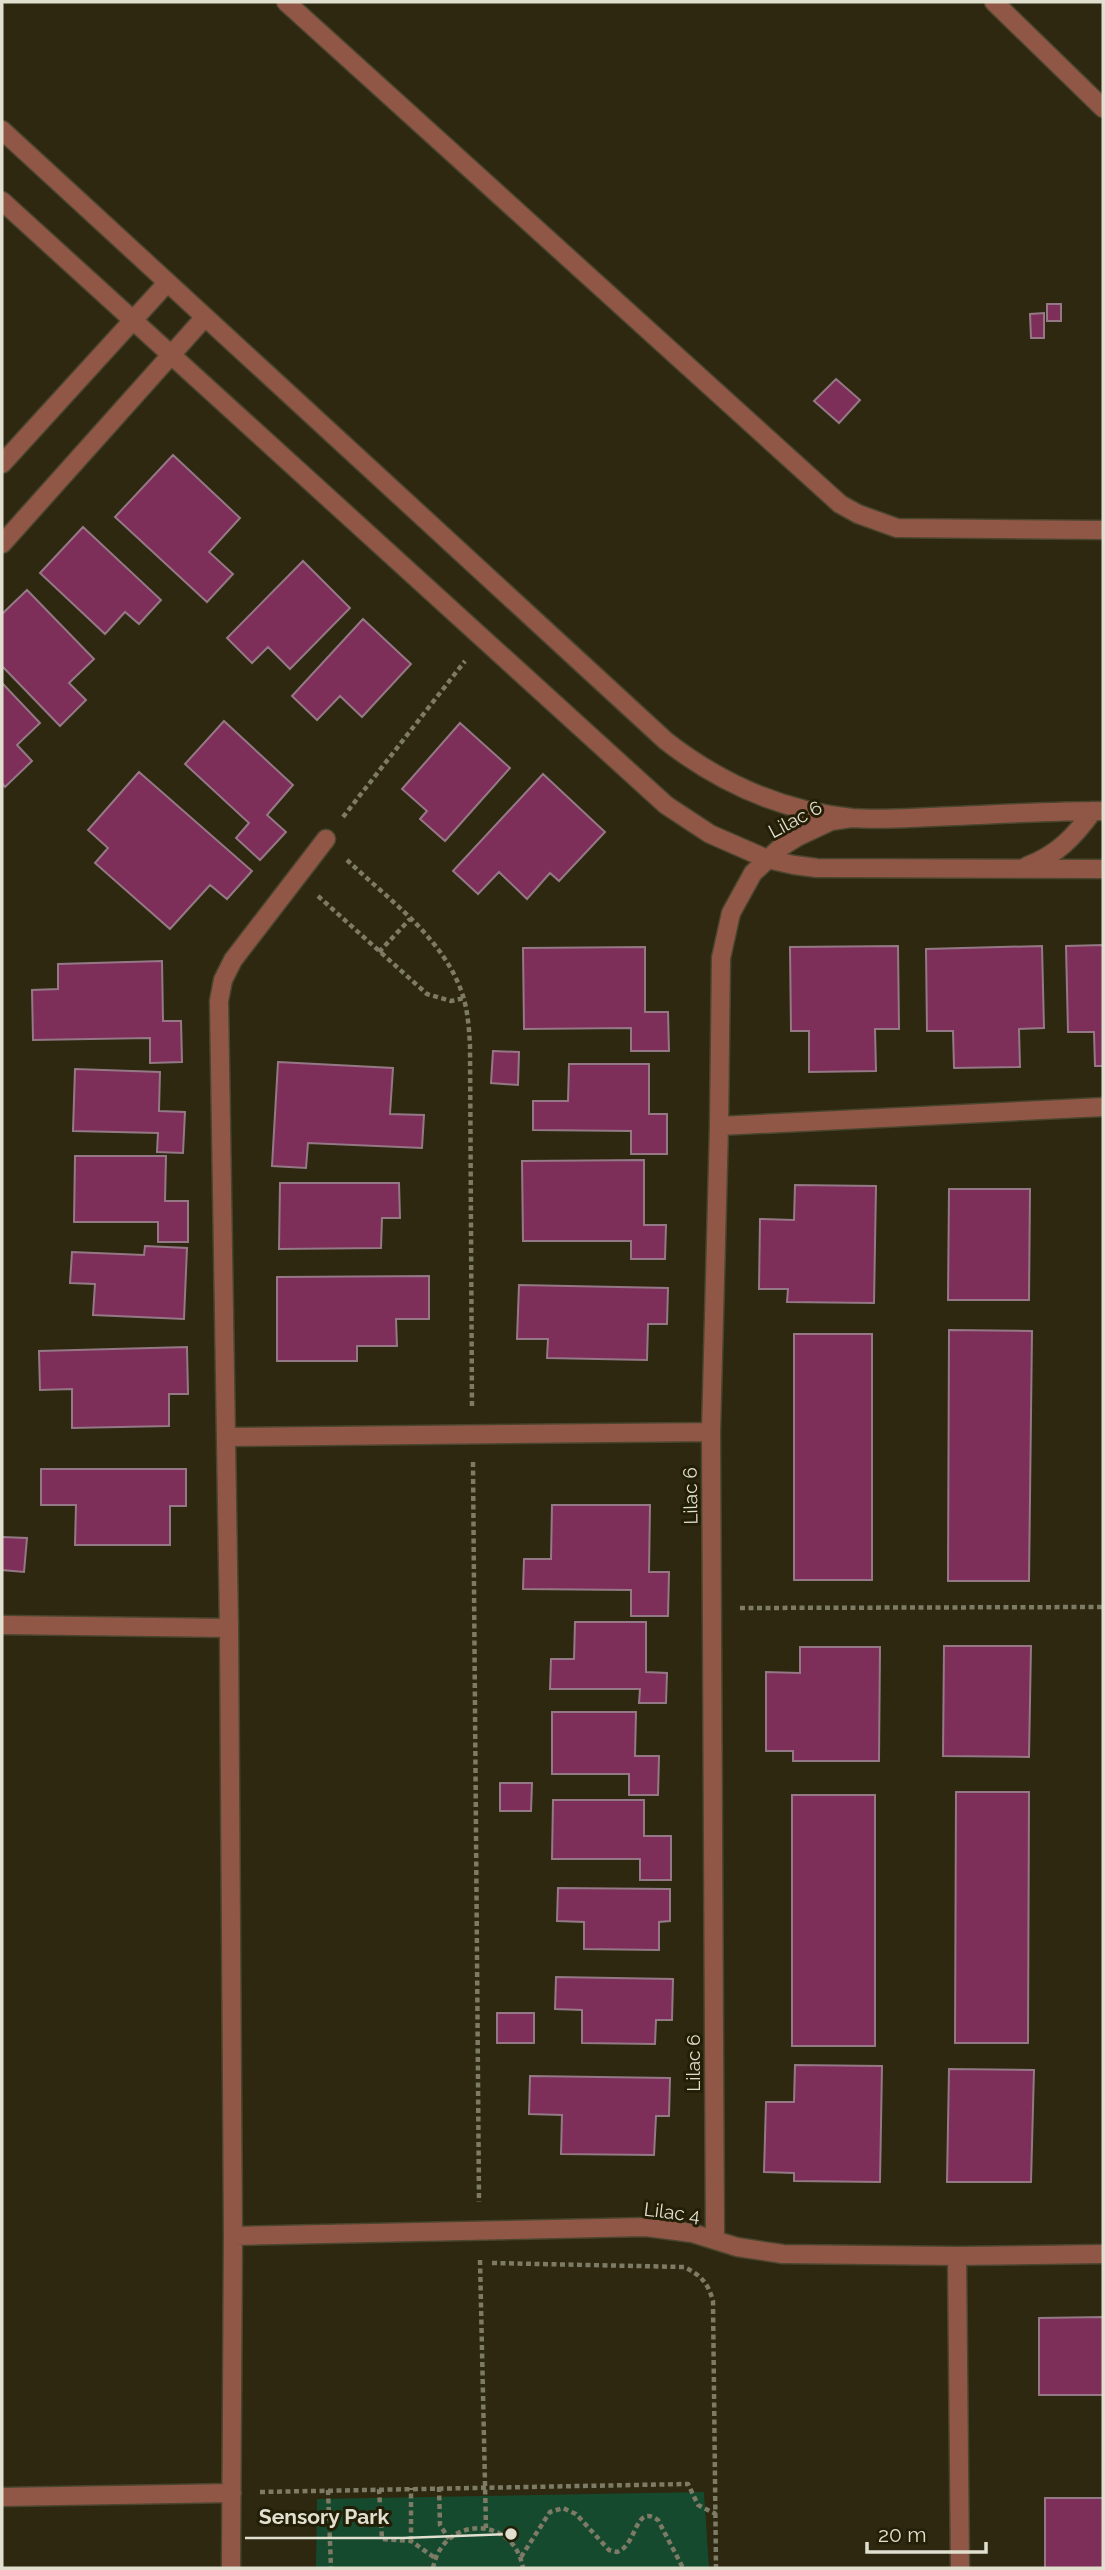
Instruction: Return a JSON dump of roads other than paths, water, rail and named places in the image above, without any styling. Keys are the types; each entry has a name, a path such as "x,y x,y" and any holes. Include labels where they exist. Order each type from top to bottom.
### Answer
{"street":[{"path":"286,2 840,504 858,514 897,528 1103,530"},
{"path":"994,2 1103,108"},
{"path":"2,130 666,741 691,760 728,782 782,804 851,818 1098,811"},
{"path":"2,201 666,805 710,834 767,859 817,868 1103,869"},
{"path":"2,464 167,283"},
{"path":"2,544 205,317"},
{"path":"1021,869 1056,853 1098,811"},
{"name":"Lilac 6","path":"715,2240 711,1432 721,958 725,935 741,893 753,873 781,847 831,821 851,818"},
{"path":"231,2568 233,2236 229,1628 219,1001 223,980 233,960 326,839"},
{"path":"719,1126 1103,1107"},
{"path":"227,1437 711,1432"},
{"path":"2,1625 229,1628"},
{"name":"Lilac 4","path":"233,2236 646,2227 692,2233 737,2247 783,2253 957,2256 1103,2254"},
{"path":"957,2256 960,2568"},
{"path":"2,2497 232,2493"}],"place":[{"name":"Sensory Park","path":"511,2534"}]}
